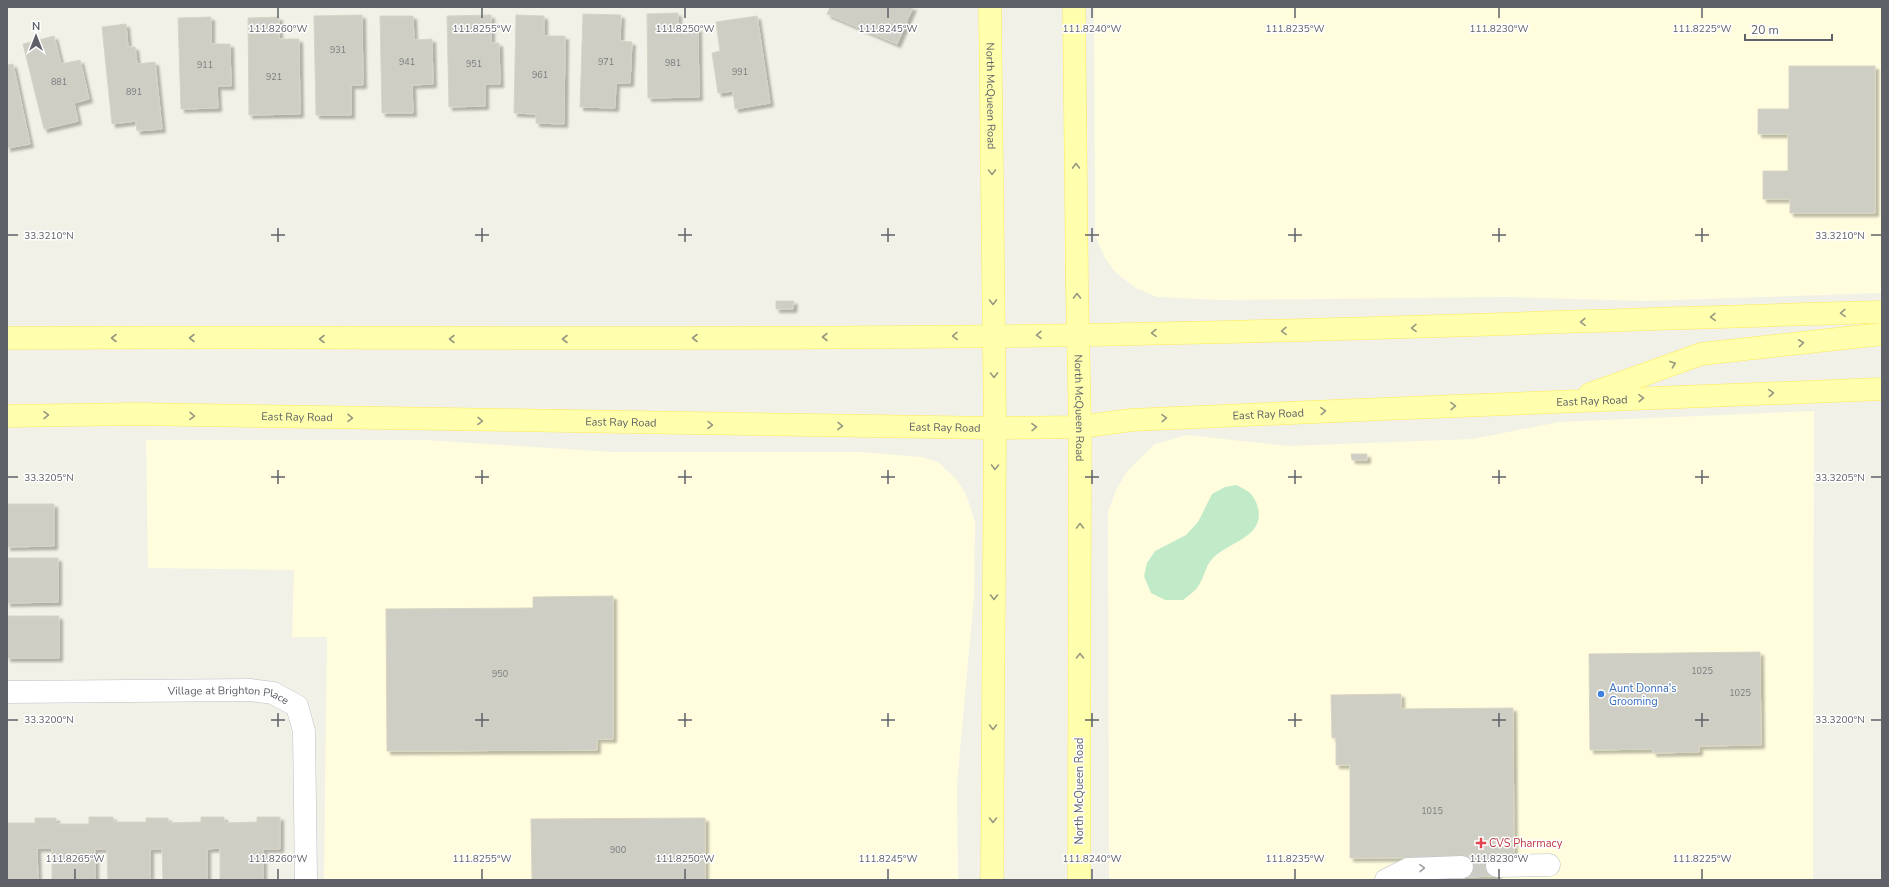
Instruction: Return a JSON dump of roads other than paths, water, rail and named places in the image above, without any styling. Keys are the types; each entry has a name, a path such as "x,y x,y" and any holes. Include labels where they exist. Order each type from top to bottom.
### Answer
{"main road":[{"name":"North McQueen Road","path":"990,7 995,428 992,880"},
{"name":"North McQueen Road","path":"1074,7 1080,426 1079,880"},
{"path":"7,338 491,339 1078,335 1453,327 1882,312"},
{"path":"1570,401 1701,354 1882,334"},
{"name":"East Ray Road","path":"7,416 135,414 995,428 1080,426 1131,420 1882,389"}],"street":[{"name":"Village at Brighton Place","path":"7,692 250,690 273,693 297,706 304,731 306,880"},
{"path":"1497,866 1544,875"},
{"path":"1394,879 1408,869 1462,867"}],"tunnel":[{"path":"1462,867 1497,866"}],"place":[{"name":"Aunt Donna's Grooming","path":"1601,694"},
{"name":"CVS Pharmacy","path":"1481,843"}]}
